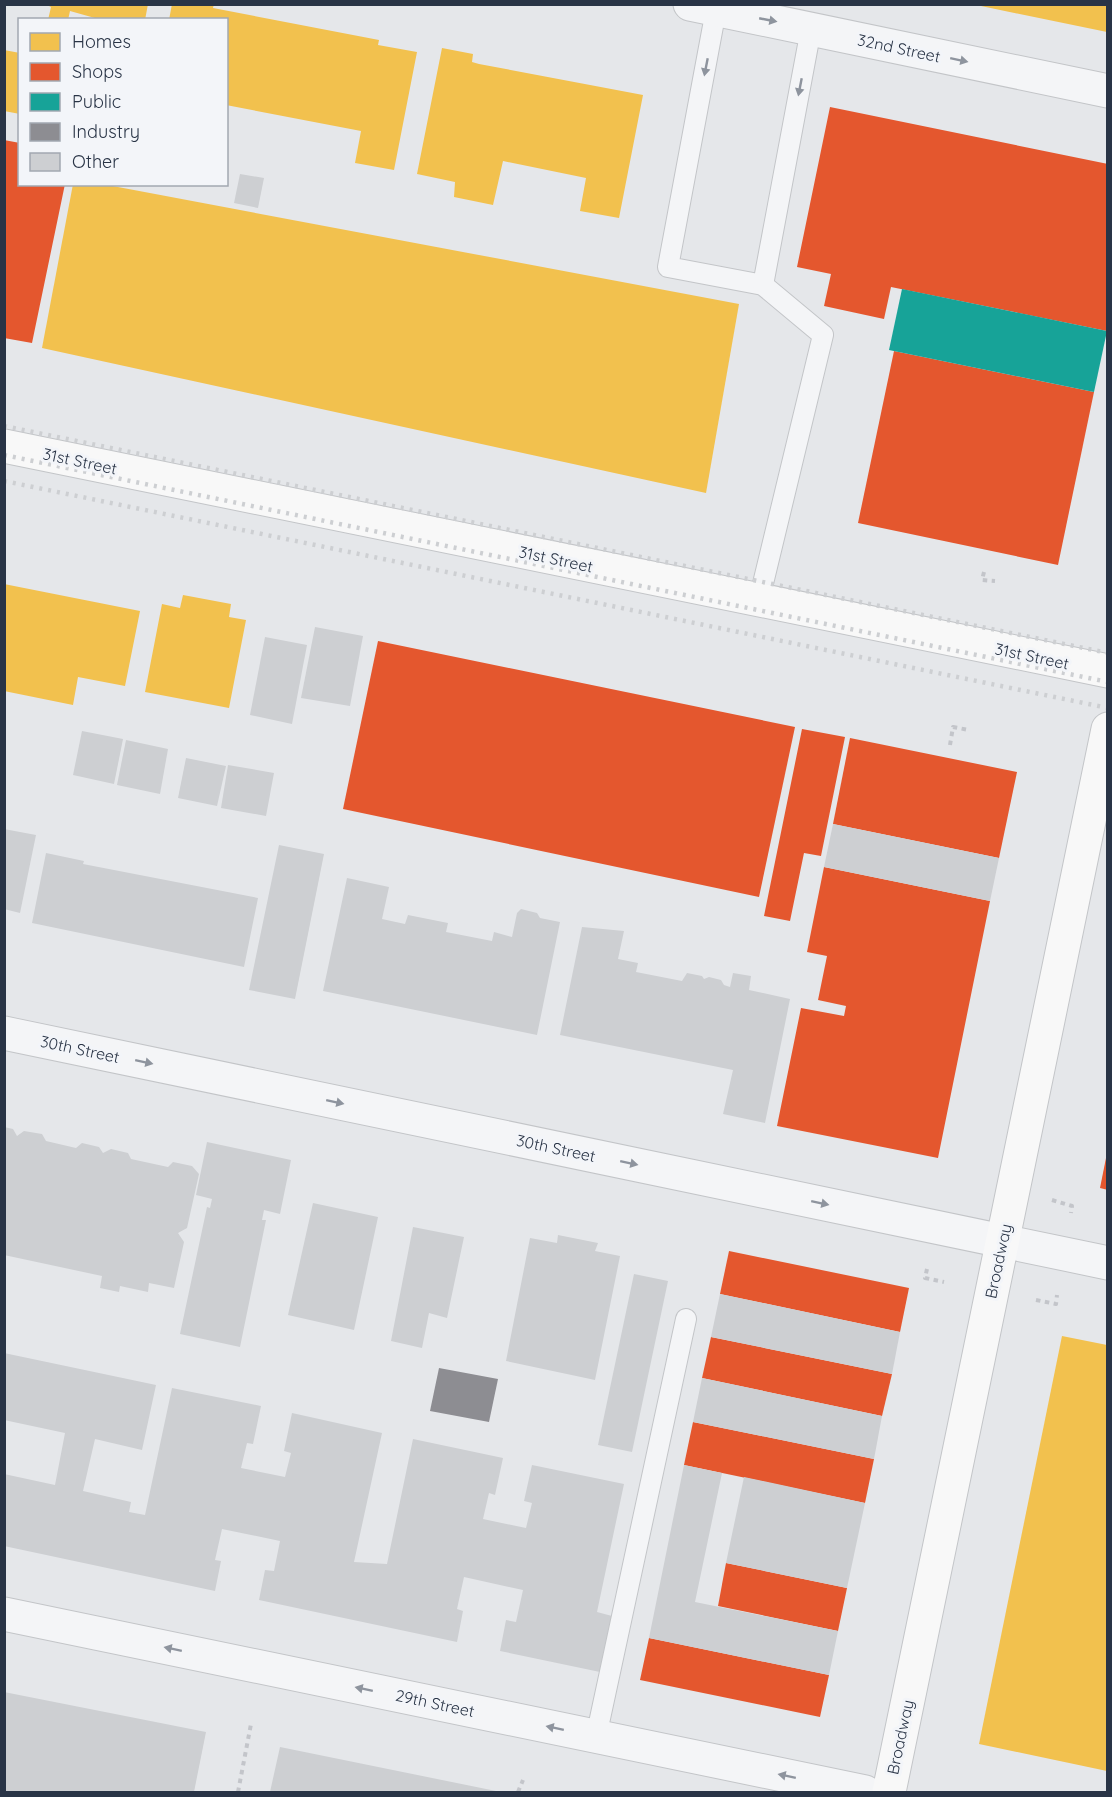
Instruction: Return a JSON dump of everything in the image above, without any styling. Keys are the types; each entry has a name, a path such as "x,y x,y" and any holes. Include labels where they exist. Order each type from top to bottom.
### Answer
{"main road":[{"name":"31st Street","path":"4,446 1107,671"},
{"name":"Broadway","path":"889,1792 1107,729"}],"street":[{"name":"32nd Street","path":"703,7 1107,92"},
{"name":"30th Street","path":"4,1033 1107,1263"},
{"name":"29th Street","path":"4,1614 865,1792"}],"lane":[{"path":"703,7 668,267 763,285 823,335 759,600"},
{"path":"763,285 811,29"},
{"path":"596,1737 686,1319"}],"path":[{"path":"984,572 982,580 995,582"},
{"path":"950,745 954,727 969,730"},
{"path":"1051,1199 1072,1206"},
{"path":"927,1265 925,1278 944,1282"},
{"path":"1036,1299 1056,1304"},
{"path":"238,1792 251,1724"},
{"path":"518,1792 523,1780"}],"building: Homes":[{"path":"45,4 148,4 145,18 95,18 70,11 68,18 48,18 51,7"},
{"path":"172,4 214,4 213,8 379,40 378,45 417,52 394,170 355,163 361,131 228,105 228,18 169,18"},
{"path":"981,4 1107,4 1107,32 981,6"},
{"path":"442,48 473,54 472,62 479,64 643,95 619,218 580,211 586,178 503,161 493,205 454,197 455,182 417,174"},
{"path":"4,50 18,53 18,114 4,111"},
{"path":"73,186 113,186 739,304 706,493 42,348"},
{"path":"4,584 140,611 125,686 78,677 73,705 4,691"},
{"path":"183,595 231,604 229,617 246,620 229,708 145,692 162,604 180,608"},
{"path":"1062,1336 1107,1345 1107,1771 979,1744"}],"building: Shops":[{"path":"830,107 1108,164 1107,331 891,287 884,319 824,306 831,274 797,267"},
{"path":"4,140 18,143 18,186 65,186 32,343 4,338"},
{"path":"894,351 1094,392 1058,565 858,523"},
{"path":"378,641 795,727 759,897 343,809"},
{"path":"802,729 845,737 821,856 804,853 790,921 764,916"},
{"path":"850,738 1017,772 999,858 833,824"},
{"path":"824,867 990,901 938,1158 777,1126 801,1008 844,1016 846,1006 818,1000 827,956 807,952"},
{"path":"1106,1158 1108,1159 1108,1190 1100,1188"},
{"path":"729,1251 909,1288 900,1332 720,1294"},
{"path":"711,1337 892,1374 882,1416 702,1378"},
{"path":"693,1422 874,1459 865,1503 684,1465"},
{"path":"726,1563 847,1588 838,1631 718,1606"},
{"path":"649,1638 829,1675 820,1717 640,1680"}],"building: Public":[{"path":"902,289 1107,331 1094,392 889,350"}],"building: Industry":[{"path":"439,1368 498,1379 489,1422 430,1411"}],"building: Other":[{"path":"240,174 264,178 258,208 234,203"},
{"path":"315,627 363,636 350,706 301,698"},
{"path":"265,637 307,645 292,724 250,715"},
{"path":"82,731 123,739 114,784 73,775"},
{"path":"126,740 168,749 160,794 117,785"},
{"path":"186,758 226,766 217,806 178,798"},
{"path":"228,765 274,773 266,816 221,808"},
{"path":"833,824 999,858 990,901 824,867"},
{"path":"4,829 36,835 20,913 4,909"},
{"path":"279,845 324,854 295,999 249,990"},
{"path":"46,853 84,861 83,864 258,898 244,967 32,923"},
{"path":"347,878 389,887 382,919 405,924 408,915 448,923 446,932 492,941 494,932 512,937 517,913 521,909 537,913 540,918 560,922 537,1035 323,991"},
{"path":"582,927 624,931 618,959 638,963 636,972 682,981 687,973 702,976 704,979 709,977 721,980 724,985 730,987 733,973 751,976 749,990 790,999 765,1123 723,1114 733,1070 560,1035"},
{"path":"4,1127 13,1129 17,1136 24,1131 42,1134 46,1141 76,1148 82,1143 99,1147 103,1153 111,1149 128,1153 131,1159 168,1167 173,1162 192,1166 199,1174 187,1228 178,1233 184,1242 174,1288 149,1283 148,1292 120,1286 119,1292 100,1288 102,1276 4,1255"},
{"path":"207,1142 291,1160 280,1214 264,1210 262,1220 266,1220 240,1347 180,1334 207,1207 210,1208 212,1199 196,1195"},
{"path":"313,1203 378,1217 354,1330 288,1315"},
{"path":"413,1227 464,1237 447,1318 429,1313 422,1348 391,1341"},
{"path":"558,1235 598,1243 595,1251 620,1256 595,1380 506,1361 530,1238 557,1243"},
{"path":"634,1274 668,1281 632,1452 598,1445"},
{"path":"720,1294 900,1332 892,1374 711,1337"},
{"path":"4,1353 156,1385 142,1450 95,1439 83,1491 131,1502 129,1512 145,1515 172,1388 261,1406 253,1444 247,1443 241,1468 285,1477 291,1453 284,1451 292,1413 382,1433 354,1562 387,1564 413,1439 503,1458 495,1495 489,1493 483,1519 526,1528 532,1503 524,1501 532,1465 624,1484 597,1612 612,1616 600,1672 500,1651 506,1620 516,1622 523,1590 464,1577 457,1609 463,1611 457,1642 259,1600 265,1570 274,1571 280,1541 222,1529 215,1560 221,1561 215,1591 4,1546 4,1474 55,1485 65,1433 4,1420"},
{"path":"702,1378 882,1416 874,1459 693,1422"},
{"path":"684,1465 722,1473 695,1602 838,1631 829,1675 649,1638"},
{"path":"744,1477 865,1503 847,1588 726,1563"},
{"path":"4,1692 206,1732 194,1792 4,1792"},
{"path":"280,1747 496,1791 496,1792 270,1792"}],"railway":[{"path":"4,426 1108,653"},
{"path":"4,455 1108,682"},
{"path":"4,481 1108,708"}]}
